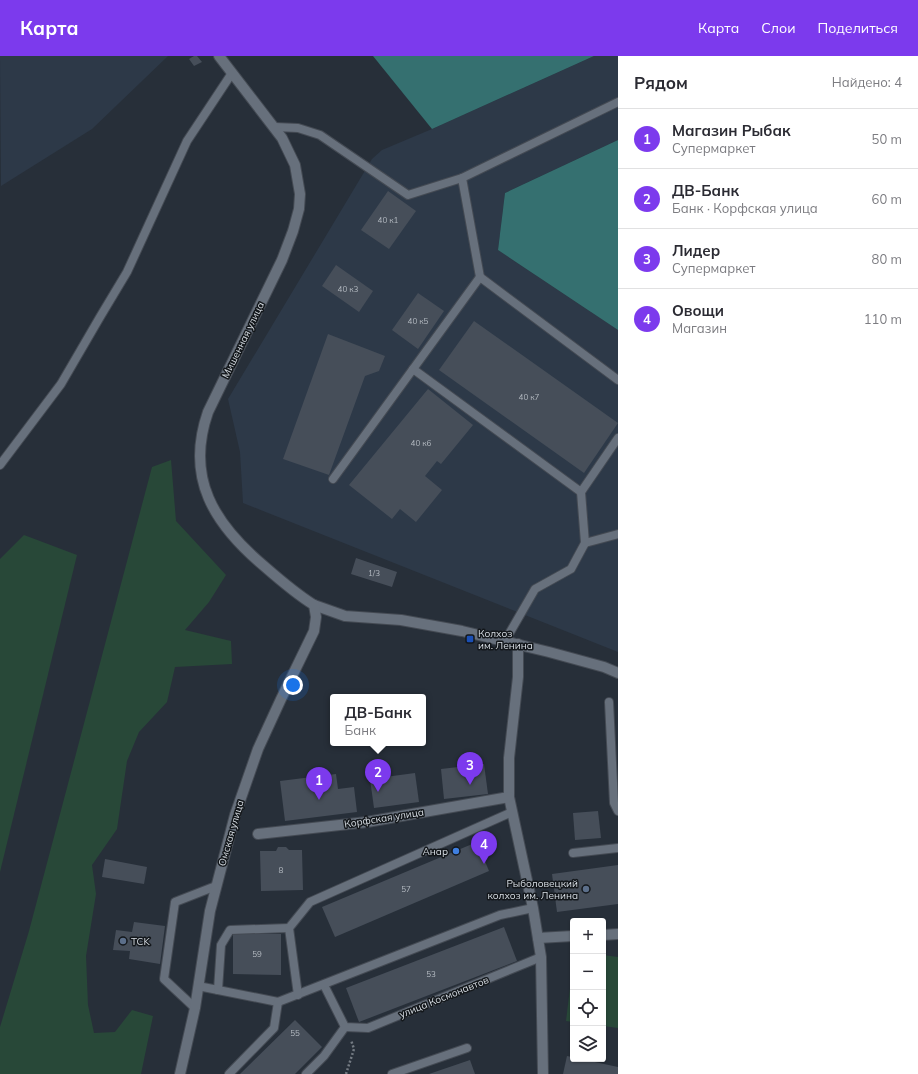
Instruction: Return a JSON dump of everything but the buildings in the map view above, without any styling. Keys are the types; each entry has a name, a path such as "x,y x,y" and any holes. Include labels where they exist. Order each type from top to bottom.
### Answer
{"main road":[{"name":"Мишенная улица","path":"219,56 275,127 289,149 299,178 299,209 293,231 282,260 208,412 201,438 201,468 207,497 224,526 251,555 274,576 314,605"},
{"path":"314,605 345,616 412,622 505,641 604,667 618,673"},
{"name":"Омская улица","path":"180,1074 195,1008 210,911 233,822 246,782 281,699 314,631 316,617 314,605"},
{"path":"518,644 518,677 509,758 509,797 533,908 541,957 543,1074"},
{"name":"Корфская улица","path":"258,834 367,822 509,797"},
{"path":"606,935 618,934"},
{"path":"538,938 570,936"}],"lane":[{"path":"0,465 61,384 127,272 187,141 232,73"},
{"path":"275,127 298,128 320,135 408,195 462,178 618,102"},
{"path":"462,178 480,277 618,380"},
{"path":"333,480 480,277"},
{"path":"413,369 581,492"},
{"path":"505,641 535,589 571,569 585,543 581,492 618,438"},
{"path":"585,543 618,534"},
{"path":"609,702 614,802 618,811"},
{"path":"298,995 289,928 310,902 512,812"},
{"path":"573,853 618,848"},
{"path":"195,1008 164,979 175,902 216,886"},
{"path":"198,986 278,1002 500,915 533,908"},
{"path":"218,990 221,944 230,930 289,928"},
{"name":"улица Космонавтов","path":"346,1027 368,1028 541,957"},
{"path":"306,1074 324,1056 346,1027 324,985"},
{"path":"229,1074 274,1028 278,1002"},
{"path":"392,1074 467,1048"}],"path":[{"path":"346,1074 354,1049"}],"shaded area":[{"path":"0,56 168,56 92,129 1,186"},
{"path":"373,56 594,56 432,129"},
{"path":"594,56 618,56 618,140 505,193 498,250 618,330 618,652 243,503 240,452 228,399 372,159 382,150"},
{"path":"618,140 618,330 498,250 505,193"},
{"path":"171,460 176,521 226,575 209,602 185,630 231,641 232,664 175,667 167,702 139,732 127,761 117,829 92,865 96,894 86,956 88,1005 94,1033 115,1032 132,1010 153,1016 141,1074 0,1074 0,1027 29,931 152,467"},
{"path":"24,535 77,555 0,872 0,559"},
{"path":"606,955 618,957 618,1028 606,1026"},
{"path":"570,988 570,1022 566,1021"}],"place":[{"name":"Колхоз им. Ленина","path":"470,639"},
{"name":"Лидер","path":"470,785"},
{"name":"ДВ-Банк","path":"378,792"},
{"name":"Магазин Рыбак","path":"319,800"},
{"name":"Анар","path":"456,851"},
{"name":"Овощи","path":"484,864"},
{"name":"Рыболовецкий колхоз им. Ленина","path":"586,889"},
{"name":"TCK","path":"123,941"}]}
